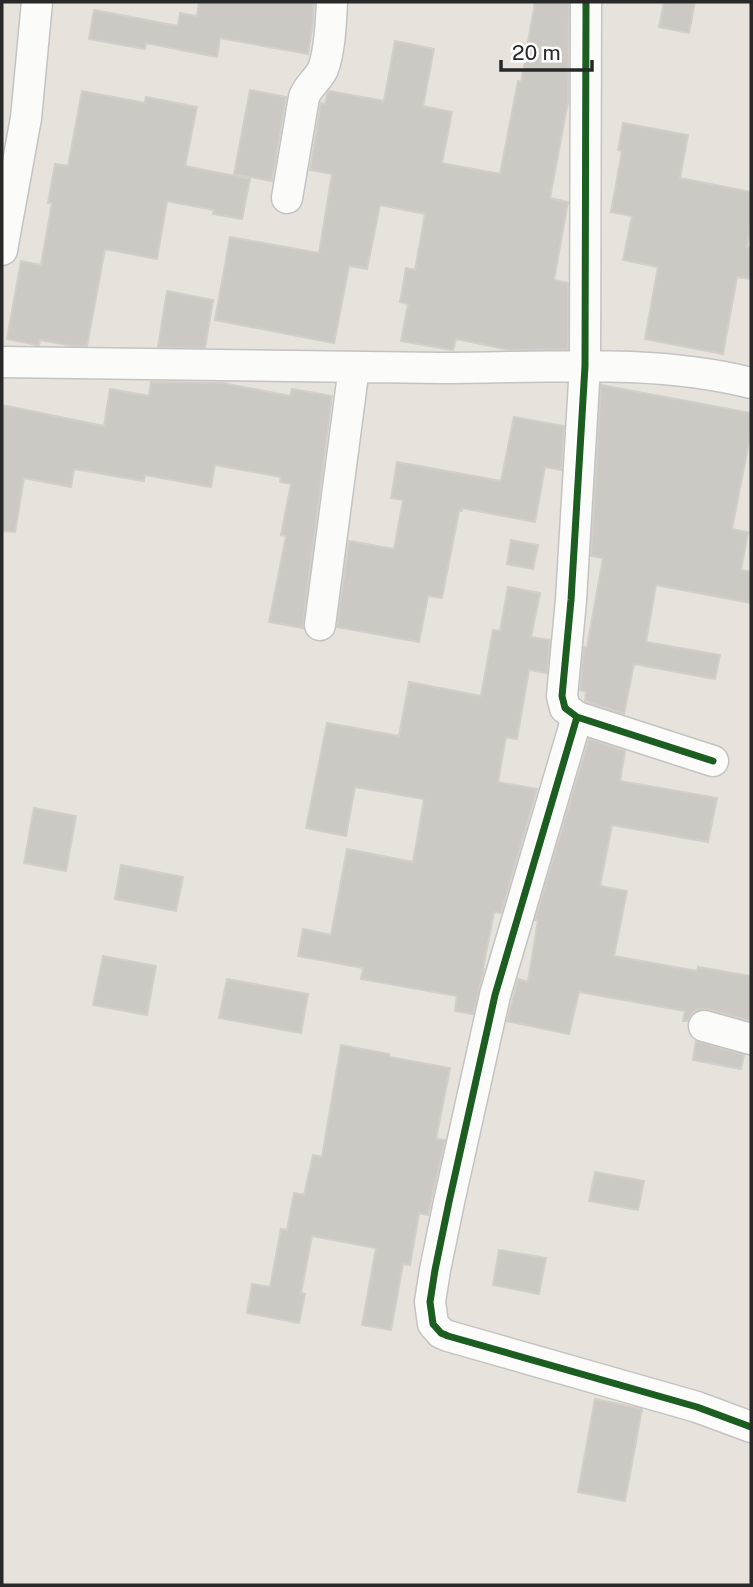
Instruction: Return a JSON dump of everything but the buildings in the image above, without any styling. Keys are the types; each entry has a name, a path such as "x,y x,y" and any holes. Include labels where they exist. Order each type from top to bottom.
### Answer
{"street":[{"path":"2,250 14,116 37,2"},
{"path":"287,198 303,97 318,78 325,63 332,2"},
{"path":"586,2 585,366 571,600 562,696 565,708 577,717 713,761"},
{"path":"2,362 354,367 585,366 682,371 751,383"},
{"path":"320,625 354,367"},
{"path":"577,717 495,995 435,1270 430,1302 431,1319 434,1326 448,1336 697,1407 751,1427"},
{"path":"704,1026 751,1039"}],"cycle path":[{"path":"586,2 585,366 571,600 562,696 565,708 577,717 713,761"},
{"path":"577,717 495,995 435,1270 430,1302 433,1324 448,1336 697,1407 751,1427"}]}
